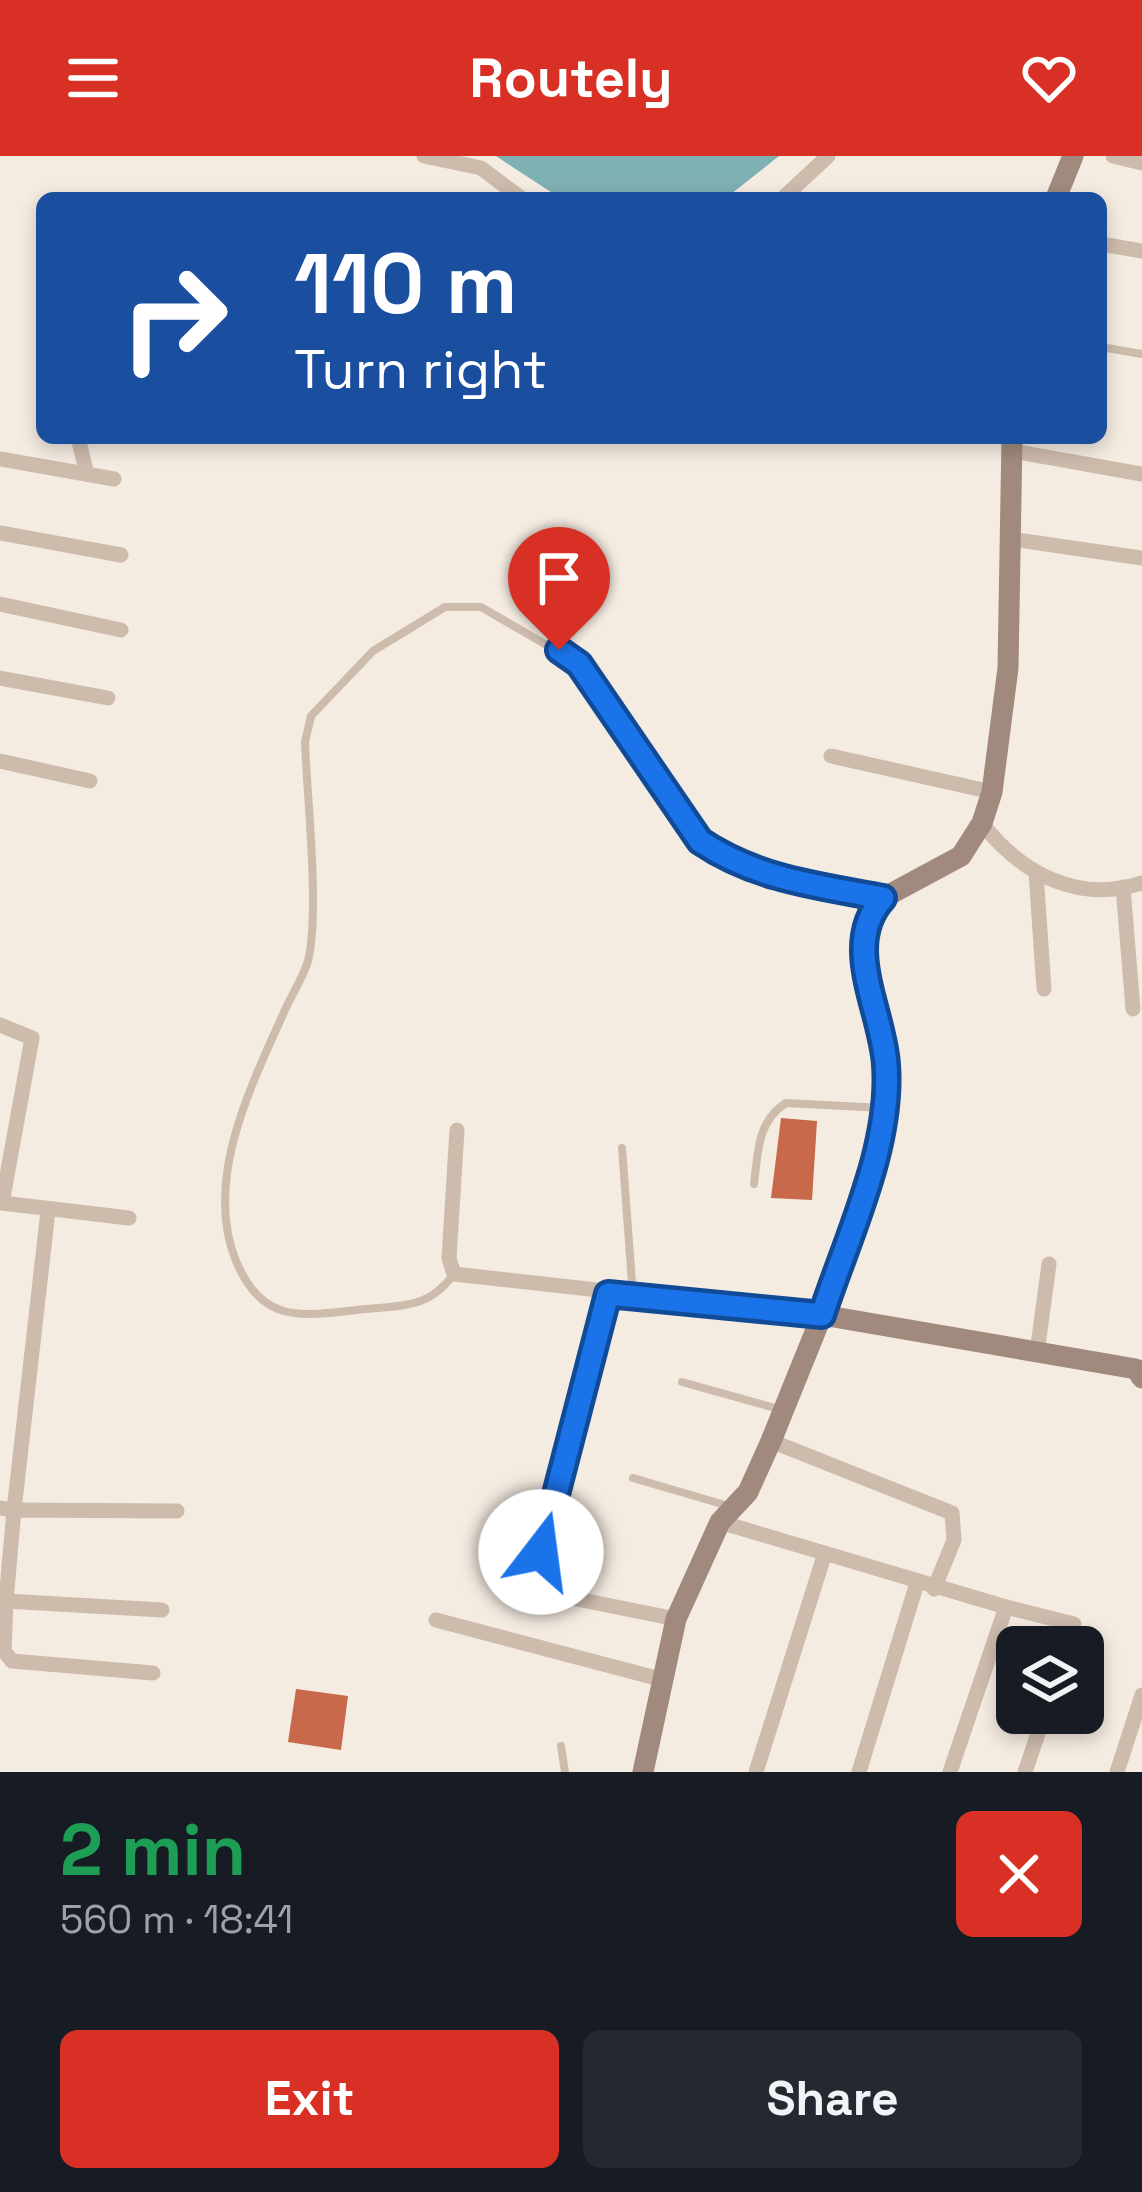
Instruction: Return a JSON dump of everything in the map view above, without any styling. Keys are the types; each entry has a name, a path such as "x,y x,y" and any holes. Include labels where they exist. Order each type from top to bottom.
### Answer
{"street":[{"path":"424,156 481,168 513,192"},
{"path":"789,192 829,156"},
{"path":"1058,192 1073,156"},
{"path":"1113,156 1142,163"},
{"path":"1107,245 1142,251"},
{"path":"80,444 87,474"},
{"path":"643,1772 676,1619 726,1515 748,1492 771,1441 822,1315 885,1108 886,1059 865,953 866,924 883,898 961,856 982,823 992,792 1004,734 1012,444 1142,474"},
{"path":"0,459 114,479"},
{"path":"0,533 121,555"},
{"path":"1011,539 1142,558"},
{"path":"0,604 121,629"},
{"path":"0,678 108,698"},
{"path":"831,756 992,792"},
{"path":"0,761 90,781"},
{"path":"982,823 1006,855 1036,873 1083,889 1142,884"},
{"path":"1036,873 1044,989"},
{"path":"1123,887 1133,1009"},
{"path":"0,1025 32,1038 2,1203 129,1218"},
{"path":"457,1130 449,1258 454,1274 633,1298 822,1315 1136,1369 1142,1378"},
{"path":"47,1210 7,1509 4,1651 12,1661 153,1673"},
{"path":"1037,1353 1048,1264"},
{"path":"608,1294 538,1570 557,1595 676,1619"},
{"path":"771,1441 952,1514 954,1540 934,1589"},
{"path":"7,1509 177,1511"},
{"path":"726,1515 824,1556 1073,1626"},
{"path":"756,1772 824,1556"},
{"path":"859,1772 917,1583"},
{"path":"4,1607 162,1610"},
{"path":"950,1772 1006,1607"},
{"path":"436,1620 660,1679"},
{"path":"1117,1772 1142,1695"},
{"path":"1025,1772 1038,1734"},
{"path":"1124,1750 1142,1756"}],"lane":[{"path":"1107,348 1142,354"},
{"path":"454,1274 438,1296 419,1302 314,1318 263,1303 240,1270 226,1237 221,1196 247,1101 308,962 305,742 311,716 373,651 445,607 481,607 579,664 700,841 728,860 776,878 883,898"},
{"path":"754,1184 761,1132 774,1111 786,1103 885,1108"},
{"path":"622,1148 633,1298"},
{"path":"682,1382 783,1410"},
{"path":"633,1478 726,1515"},
{"path":"561,1746 565,1772"}],"water":[{"path":"496,156 779,156 734,192 551,192"}],"building":[{"path":"781,1118 817,1121 812,1200 771,1198"},
{"path":"296,1689 348,1696 341,1750 288,1742"}],"route":[{"path":"541,1552 608,1294 822,1315 883,1121 887,1090 886,1059 865,953 866,924 883,898 776,878 728,860 700,841 579,664 559,650"}]}
